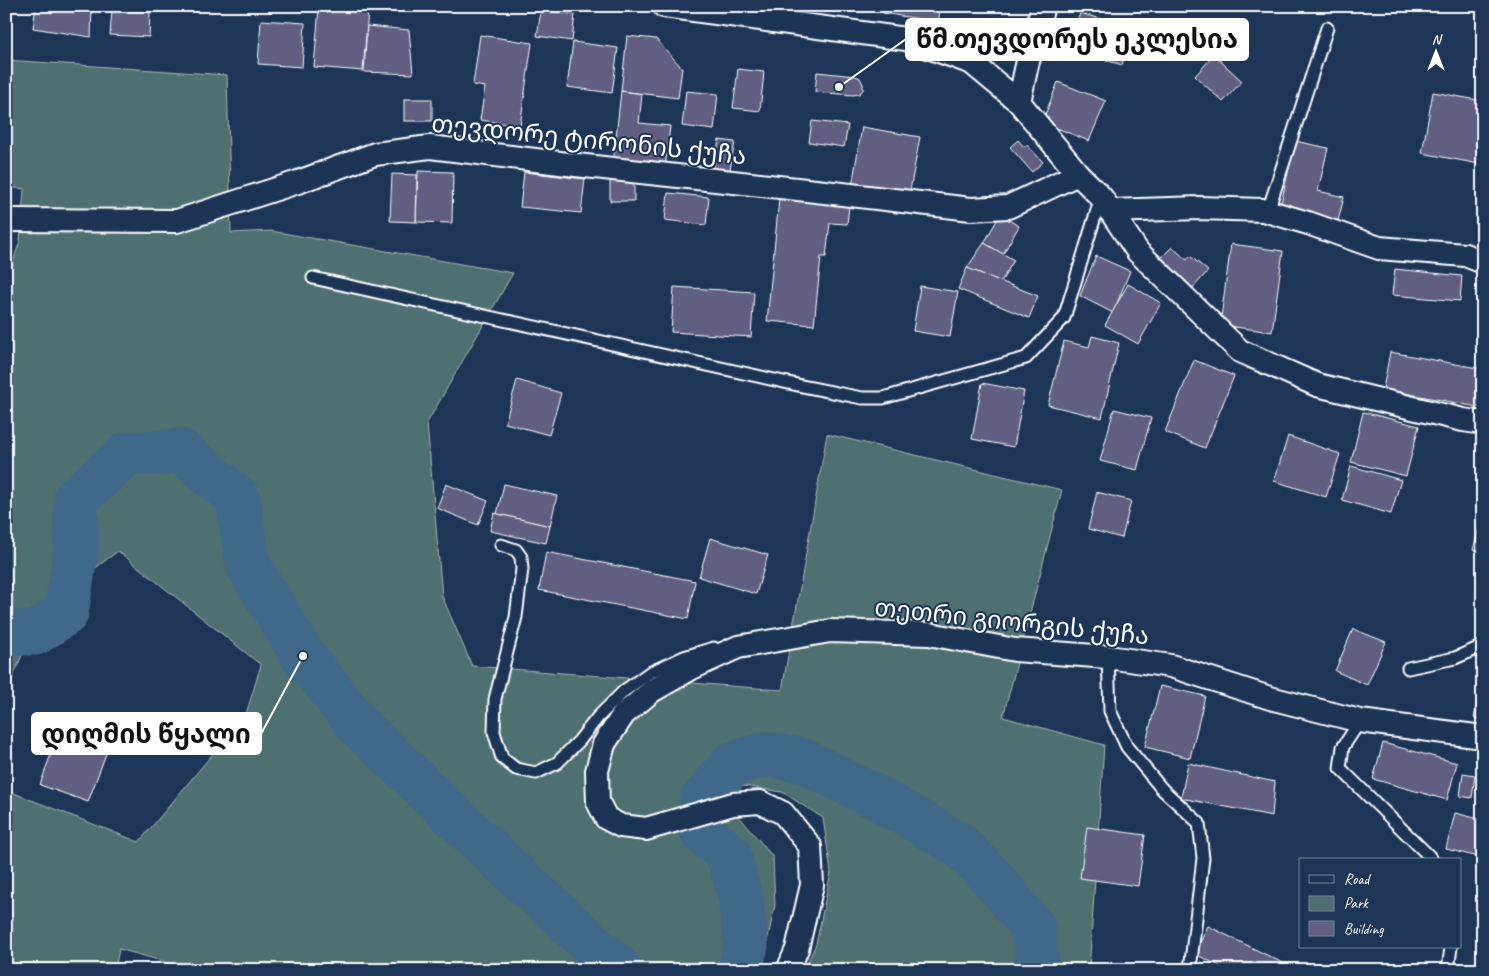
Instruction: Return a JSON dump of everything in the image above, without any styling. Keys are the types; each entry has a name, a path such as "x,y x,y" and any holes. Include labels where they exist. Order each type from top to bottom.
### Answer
{"street":[{"path":"664,6 906,39 972,63 1019,102 1105,204 1138,252 1240,351 1317,385 1463,420 1483,423"},
{"path":"1019,102 1043,6"},
{"name":"თევდორე ტირონის ქუჩა","path":"6,220 177,221 298,182 375,154 430,147 970,209 1008,207 1078,174"},
{"path":"1105,204 1263,210 1308,223 1379,248 1465,254 1483,262"},
{"name":"თეთრი გიორგის ქუჩა","path":"788,970 797,950 812,886 810,846 783,813 760,802 733,804 646,829 620,826 606,818 598,802 597,771 604,744 624,714 652,691 692,668 738,647 830,631 929,634 1015,650 1108,657 1171,666 1270,698 1360,721 1483,737"}],"lane":[{"path":"1268,211 1327,28"},
{"path":"313,278 802,386 862,398 883,398 1026,358 1064,318 1105,204"},
{"path":"501,545 516,550 521,557 522,563 516,617 495,699 494,732 502,758 516,769 536,773 557,763 617,697 649,673 684,657 714,648 738,647"},
{"path":"1408,668 1455,658 1483,646"},
{"path":"1108,657 1110,711 1127,747 1162,789 1199,823 1203,858 1190,970"},
{"path":"1360,721 1343,747 1340,768 1430,858"},
{"path":"1448,970 1451,948"}],"green space":[{"path":"6,60 227,75 231,233 271,231 513,273 427,423 442,596 472,666 782,690 827,434 1062,490 1003,717 1104,745 1089,970 804,970 816,944 831,872 823,818 782,792 744,786 722,796 773,857 775,905 761,970 194,970 119,949 115,970 6,970 6,790 139,842 246,714 261,665 118,551 41,609 6,694 6,282 20,241 24,189 6,187"}],"building":[{"path":"36,6 92,6 91,37 33,28"},
{"path":"884,6 941,6 938,22 883,13"},
{"path":"319,8 368,11 363,71 314,67"},
{"path":"112,10 150,12 149,37 110,35"},
{"path":"541,11 575,14 572,41 537,36"},
{"path":"1080,13 1132,28 1122,65 1069,49"},
{"path":"261,20 305,23 302,67 258,64"},
{"path":"367,26 409,30 413,74 364,72"},
{"path":"480,35 532,43 520,126 480,120 485,87 473,85"},
{"path":"627,36 656,39 682,68 678,98 621,91"},
{"path":"573,42 618,48 612,93 567,87"},
{"path":"1214,55 1242,81 1223,102 1195,76"},
{"path":"738,69 764,72 760,111 733,108"},
{"path":"817,72 855,76 860,78 863,90 859,94 853,95 815,92"},
{"path":"1058,82 1106,101 1089,141 1042,122"},
{"path":"621,91 642,94 639,123 670,126 665,170 613,164"},
{"path":"686,91 718,94 714,130 682,126"},
{"path":"1433,92 1483,101 1483,146 1479,164 1422,153"},
{"path":"404,99 432,99 432,121 404,121"},
{"path":"812,121 848,125 844,147 809,142"},
{"path":"862,127 920,137 909,196 852,186"},
{"path":"719,140 735,142 729,175 713,172"},
{"path":"1018,140 1024,147 1027,145 1043,162 1032,172 1010,147"},
{"path":"1295,141 1328,148 1318,191 1344,197 1338,221 1280,208"},
{"path":"418,171 453,172 452,223 416,222"},
{"path":"524,172 585,179 581,213 520,207"},
{"path":"392,174 417,175 416,222 390,221"},
{"path":"610,176 634,177 634,201 610,201"},
{"path":"668,193 709,197 706,225 665,220"},
{"path":"779,199 849,206 847,224 830,223 826,257 821,257 814,325 767,321"},
{"path":"1000,215 1019,226 1003,254 984,243"},
{"path":"984,243 1014,260 1001,282 967,268"},
{"path":"1231,244 1283,251 1272,332 1220,325"},
{"path":"1172,247 1187,260 1190,256 1208,271 1192,289 1159,260"},
{"path":"1096,256 1130,271 1113,313 1080,296"},
{"path":"967,268 1038,296 1029,318 958,289"},
{"path":"1395,269 1462,276 1460,301 1392,295"},
{"path":"1128,284 1161,303 1138,344 1105,325"},
{"path":"920,286 958,292 950,337 913,331"},
{"path":"674,287 754,292 751,337 671,332"},
{"path":"1092,336 1119,343 1102,418 1048,405 1064,341 1089,347"},
{"path":"1390,352 1483,369 1483,408 1383,389"},
{"path":"1194,360 1234,376 1205,448 1165,432"},
{"path":"517,380 561,393 549,435 505,423"},
{"path":"982,383 1024,391 1014,447 972,439"},
{"path":"1114,409 1151,418 1137,470 1100,461"},
{"path":"1363,412 1419,426 1406,476 1351,462"},
{"path":"1288,436 1340,454 1326,497 1274,481"},
{"path":"1351,466 1401,480 1391,514 1342,500"},
{"path":"446,484 488,501 478,525 437,508"},
{"path":"504,484 557,496 550,526 497,514"},
{"path":"1097,492 1131,501 1122,538 1088,529"},
{"path":"494,513 550,526 546,543 490,531"},
{"path":"1483,513 1483,552 1473,550"},
{"path":"710,538 768,555 756,594 699,577"},
{"path":"546,552 695,581 688,619 539,590"},
{"path":"1353,629 1386,642 1367,685 1335,671"},
{"path":"1160,686 1205,696 1190,758 1145,747"},
{"path":"1479,696 1483,697 1483,720 1474,718"},
{"path":"58,734 107,751 88,802 40,785"},
{"path":"1383,743 1457,763 1447,800 1373,779"},
{"path":"1188,763 1275,782 1272,816 1181,798"},
{"path":"1463,773 1475,775 1472,798 1460,796"},
{"path":"1455,813 1483,820 1483,858 1446,849"},
{"path":"1087,827 1145,835 1138,886 1080,878"},
{"path":"1208,926 1297,970 1228,970 1195,954"}],"waterway":[{"path":"6,633 35,633 66,613 76,552 76,498 127,454 181,451 238,498 248,565 303,656 360,727 509,869 620,970"},
{"path":"740,970 746,945 740,896 729,855 702,832 702,801 732,764 766,754 803,761 878,798 959,845 993,879 1034,929 1037,970"}],"place":[{"name":"წმ.თევდორეს ეკლესია","path":"839,87"},
{"name":"დიღმის წყალი","path":"303,656"}]}
